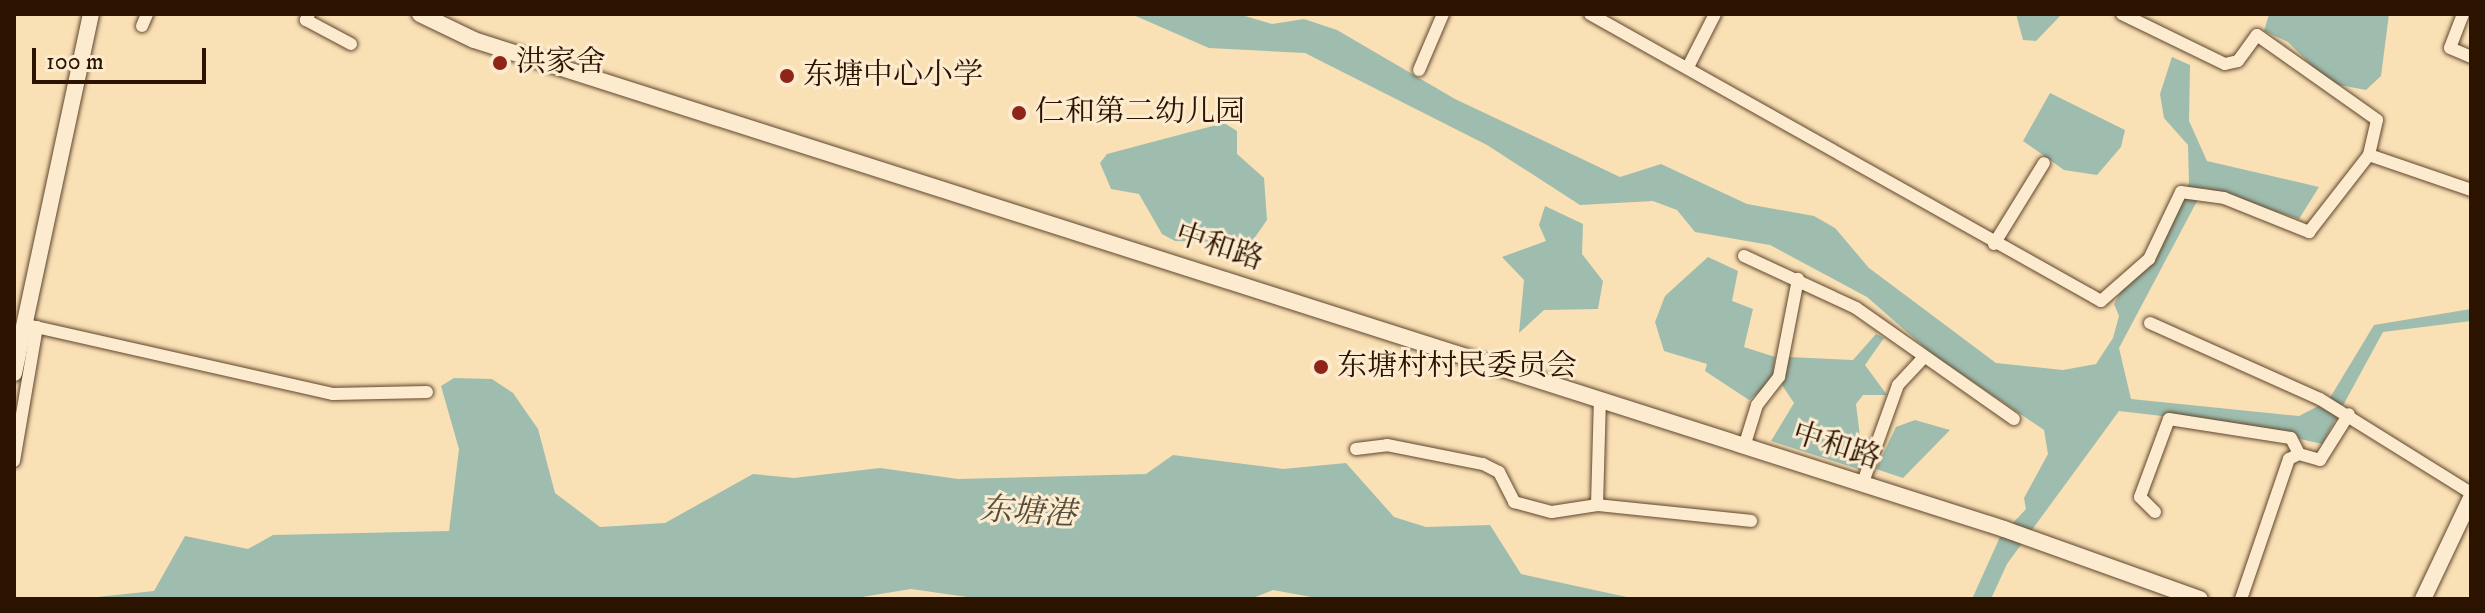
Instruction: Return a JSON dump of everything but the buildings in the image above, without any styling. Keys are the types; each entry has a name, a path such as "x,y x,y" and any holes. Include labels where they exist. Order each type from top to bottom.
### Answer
{"street":[{"path":"14,461 32,326 91,14"},
{"path":"309,14 306,20 351,44"},
{"name":"中和路","path":"421,14 474,40 2004,529 2040,545 2200,599"},
{"path":"1419,70 1443,14"},
{"path":"1590,14 1688,67 1994,244 2101,301 2149,259 2181,192 2224,198 2309,232 2369,155 2377,120 2257,35 2238,61 2225,64 2122,14"},
{"path":"1688,67 1715,14"},
{"path":"2463,14 2450,48 2471,57"},
{"path":"2369,155 2471,190"},
{"path":"1994,244 2044,163"},
{"path":"1744,256 1856,308 1921,360 2014,419"},
{"path":"1744,447 1757,405 1779,377 1798,279"},
{"path":"2150,323 2349,414 2471,496 2423,599"},
{"path":"14,373 32,326"},
{"path":"32,326 333,394 427,392"},
{"path":"1862,485 1898,385 1921,360"},
{"path":"1597,505 1600,399"},
{"path":"2241,599 2289,459 2299,454 2320,460 2349,414"},
{"path":"2155,512 2140,497 2169,419 2291,438 2299,454"},
{"path":"1356,449 1387,445 1483,464 1499,472 1514,502 1552,512 1597,505 1751,521"}],"water":[{"path":"1131,14 1238,14 1272,24 1304,19 1337,30 1455,99 1620,177 1661,164 1747,204 1814,216 1835,228 1869,268 1996,363 2063,370 2096,364 2113,338 2119,316 2114,304 2127,281 2148,269 2189,183 2188,145 2164,118 2160,94 2172,57 2190,65 2189,121 2207,161 2319,187 2299,219 2204,188 2119,348 2131,399 2299,416 2328,401 2374,325 2471,309 2471,321 2383,332 2322,444 2240,425 2119,411 2007,564 1991,599 1972,599 2000,537 2026,509 2024,498 2048,454 2044,430 1932,354 1867,297 1770,245 1695,232 1677,210 1653,201 1580,205 1487,145 1305,53 1209,48"},
{"path":"2016,14 2062,14 2036,41 2023,40"},
{"path":"2269,14 2389,14 2381,76 2366,90 2329,83 2288,42 2264,31"},
{"path":"2050,93 2125,130 2121,147 2097,175 2064,170 2023,141"},
{"path":"1224,123 1237,131 1237,154 1264,178 1267,220 1251,243 1175,241 1162,234 1139,194 1111,189 1100,163 1107,154"},
{"path":"1545,206 1583,224 1582,254 1603,281 1598,309 1544,310 1519,333 1524,280 1502,257 1546,241 1539,225"},
{"path":"1708,257 1738,271 1732,301 1753,309 1744,347 1775,357 1772,381 1749,400 1705,371 1707,364 1664,351 1655,322 1665,296"},
{"path":"1876,334 1884,338 1865,365 1887,395 1863,395 1856,404 1860,437 1880,439 1864,471 1771,441 1794,403 1782,385 1789,357 1853,360"},
{"name":"东塘港","path":"454,378 492,379 513,393 538,429 555,493 600,527 665,523 753,474 794,478 880,468 958,479 1146,474 1173,455 1283,469 1346,463 1394,517 1426,527 1490,525 1521,574 1636,599 1322,599 1273,590 1250,599 981,599 911,589 850,599 78,599 154,591 185,536 248,549 273,535 449,531 459,449 441,386"},
{"path":"1915,420 1950,430 1903,478 1876,469 1896,427"}],"place":[{"name":"洪家舍","path":"500,63"},
{"name":"东塘中心小学","path":"787,76"},
{"name":"仁和第二幼儿园","path":"1019,113"},
{"name":"东塘村村民委员会","path":"1321,367"}]}
